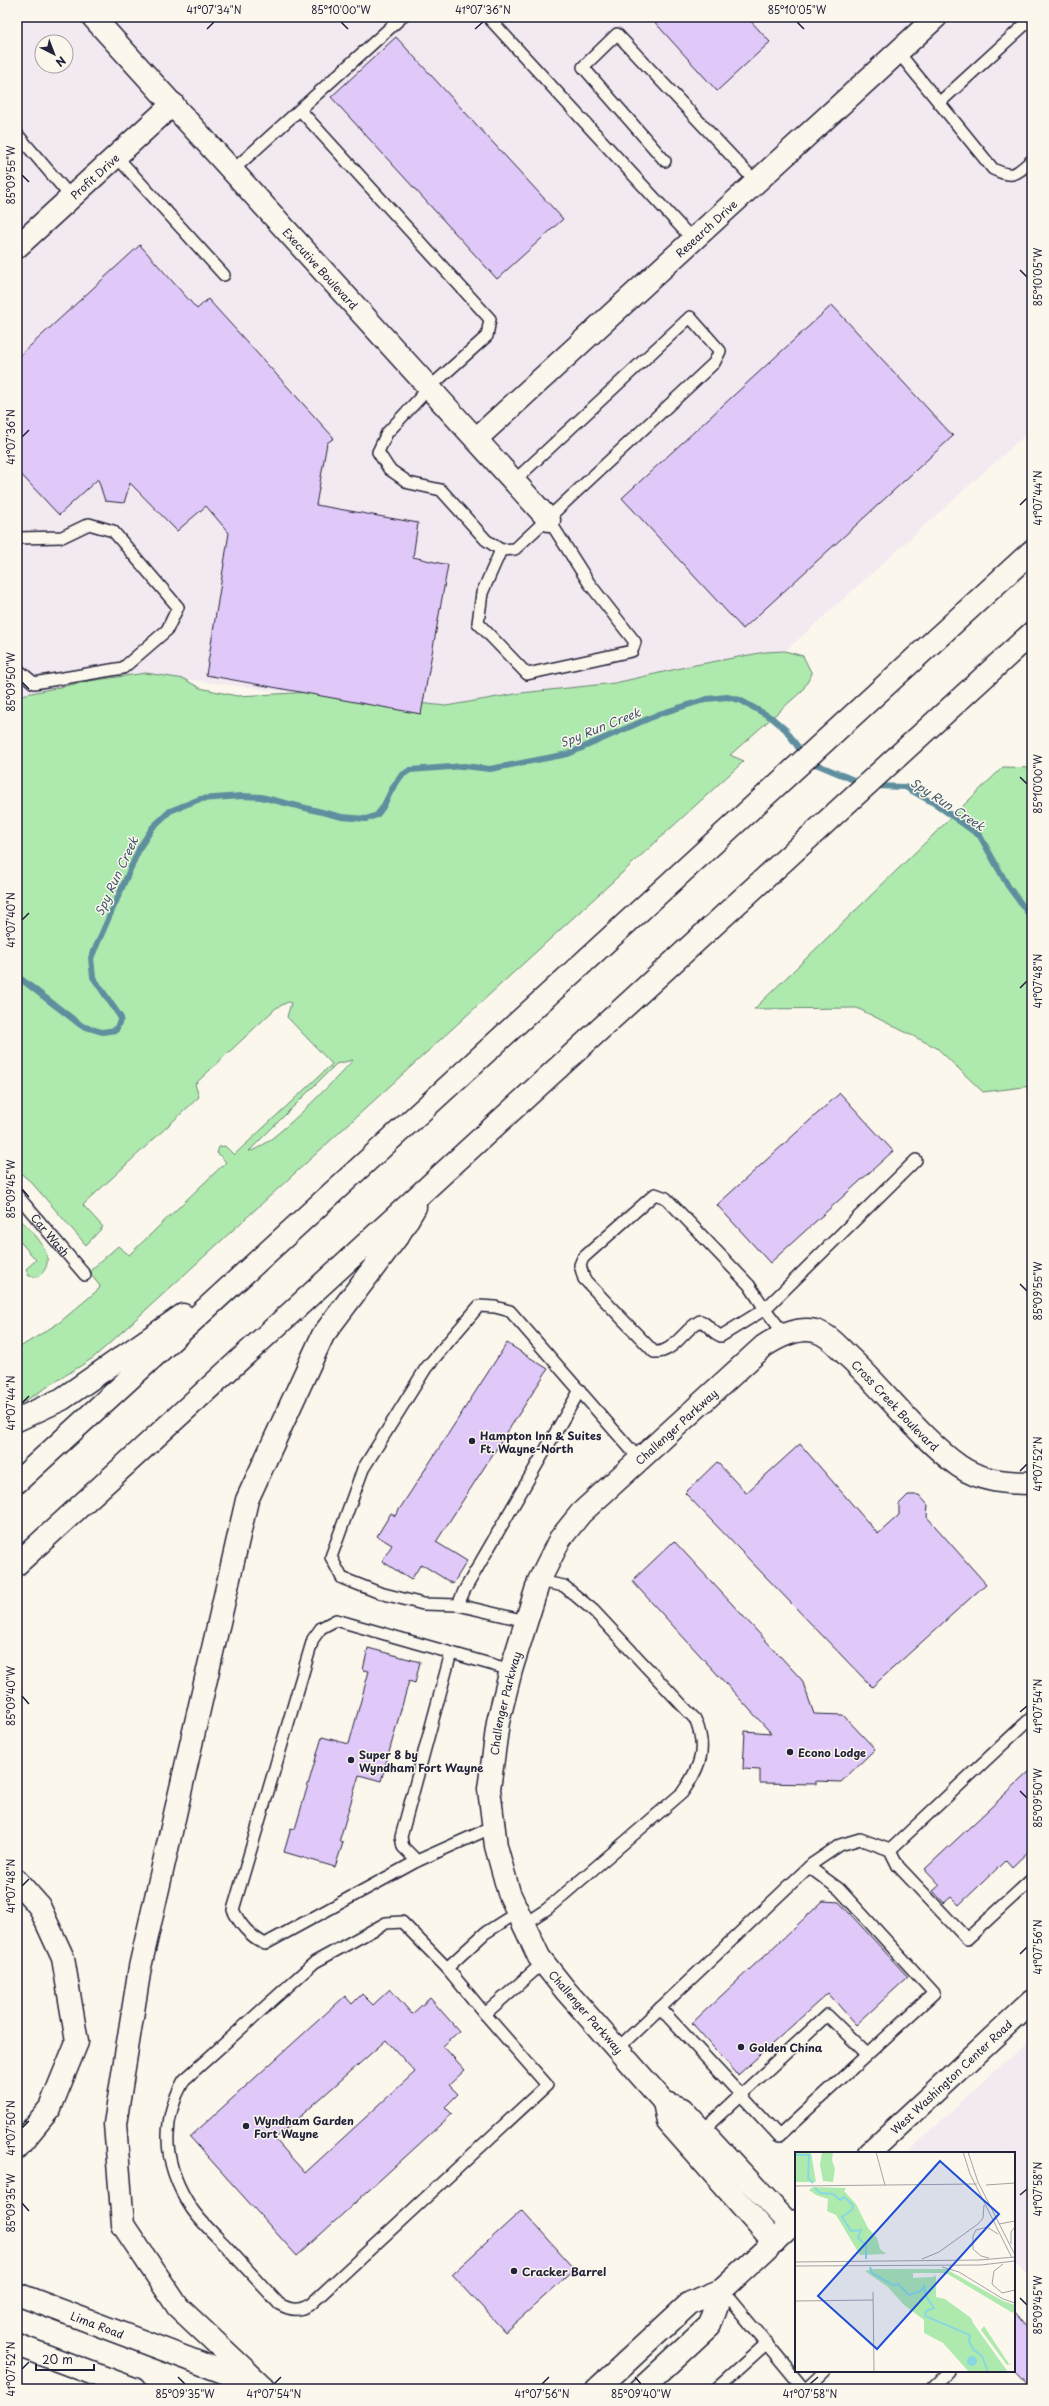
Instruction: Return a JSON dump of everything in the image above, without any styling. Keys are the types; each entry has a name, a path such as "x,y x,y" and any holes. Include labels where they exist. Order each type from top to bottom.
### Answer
{"main road":[{"name":"Executive Boulevard","path":"92,17 233,170 549,520"},
{"name":"Research Drive","path":"476,439 936,17"},
{"name":"Profit Drive","path":"17,247 172,104"},
{"path":"17,1482 1032,551"},
{"path":"17,1564 1032,633"},
{"path":"265,2388 178,2307 123,2225 115,2124 140,1967 247,1500 323,1335 399,1234 425,1189"},
{"path":"17,1420 62,1399 254,1266"},
{"name":"Cross Creek Boulevard","path":"764,1346 784,1335 794,1332 814,1331 830,1339 874,1381 932,1443 960,1467 978,1475 1006,1483 1032,1483"},
{"name":"Challenger Parkway","path":"764,1346 581,1513 560,1539 539,1580 511,1670 498,1722 489,1789 496,1846 509,1893 544,1962 566,1991 664,2102 682,2109 793,2224"},
{"path":"17,1881 39,1906 63,1958 77,2042 50,2108 17,2148"},
{"name":"West Washington Center Road","path":"870,2152 1032,2001"},
{"path":"664,2102 668,2122 774,2242"},
{"path":"597,2389 690,2303 722,2290 793,2224"},
{"path":"641,2389 710,2325 722,2290"},
{"name":"Lima Road","path":"17,2294 265,2388"},
{"path":"17,2345 134,2389"}],"lane":[{"path":"233,170 402,17"},
{"path":"488,17 692,240"},
{"path":"939,104 1032,18"},
{"path":"665,161 583,68 617,34 756,182"},
{"path":"898,52 993,169 1006,175 1016,174 1032,160"},
{"path":"300,110 490,319 487,336 429,388 387,433 378,452 389,469 409,483 441,490 486,540 501,550 515,550 549,520 714,363 720,351 690,317 514,481"},
{"path":"17,134 71,197"},
{"path":"116,156 224,275"},
{"path":"501,550 482,594 478,622 527,674 632,651 635,642 589,583 549,520"},
{"path":"17,538 62,537 89,524 114,531 178,607 167,630 123,668 34,683 17,669"},
{"path":"784,1335 765,1309 749,1285 666,1198 655,1194 583,1258 580,1265 584,1279 654,1352 660,1353 671,1346 700,1321 705,1323 721,1336 765,1309 916,1160"},
{"name":"Car Wash","path":"17,1195 85,1275"},
{"path":"526,1621 458,1605 423,1604 380,1593 342,1578 338,1573 331,1557 363,1469 426,1368 479,1306 495,1307 510,1311 640,1460"},
{"path":"458,1605 464,1591 580,1390"},
{"path":"448,1968 485,1933 547,1909 682,1793 697,1773 701,1752 701,1731 695,1719 594,1611 564,1586 539,1580"},
{"path":"494,1827 417,1861 265,1944 252,1936 240,1924 233,1910 313,1639 321,1628 336,1620 511,1670"},
{"path":"417,1861 403,1847 402,1837 451,1653"},
{"path":"890,1850 1032,1717"},
{"path":"617,2049 809,1867 840,1845 860,1838 890,1850 898,1866 968,1939 1032,1879"},
{"path":"660,2008 779,2136 934,1993 839,1889 809,1867"},
{"path":"402,1922 448,1968 485,2014 548,2084 312,2304 300,2310 289,2310 279,2304 192,2210 178,2183 168,2155 168,2125 174,2098 184,2080 315,1962 386,1923 402,1922"},
{"path":"485,2014 544,1962"},
{"path":"702,2131 740,2094 827,2015 867,2054"},
{"path":"722,2290 767,2343 794,2384 805,2389 824,2372"},
{"path":"716,2389 767,2343"},
{"path":"931,2389 948,2372"}],"shaded area":[{"path":"17,17 1032,17 1032,429 753,680 471,716 184,679 17,704"},
{"path":"1032,2037 1032,2279 1015,2262 1015,2152 909,2151"}],"green space":[{"path":"785,651 803,656 812,674 802,691 730,755 744,761 93,1358 17,1406 17,1349 60,1322 99,1289 100,1286 91,1275 91,1270 118,1246 129,1255 226,1162 217,1153 219,1147 225,1146 234,1155 332,1064 287,1017 291,1003 288,1002 276,1008 195,1084 199,1097 83,1205 103,1227 86,1245 31,1182 17,1170 17,696 89,681 146,673 184,679 200,688 237,696 314,692 446,706 521,693 615,683 690,666 765,652","holes":["353,1060 286,1127 258,1148 249,1151 336,1064"]},
{"path":"1003,767 1032,768 1032,1086 983,1092 937,1048 857,1008 754,1009"},
{"path":"17,1216 30,1229 46,1253 47,1261 45,1269 38,1277 29,1276 26,1269 36,1260 17,1238"}],"building":[{"path":"650,17 747,17 770,42 717,91"},
{"path":"396,37 563,219 497,279 331,97"},
{"path":"140,245 197,309 208,299 334,438 327,443 316,505 418,523 413,557 448,565 421,714 206,675 229,533 206,506 177,531 130,483 124,503 105,501 98,479 59,515 17,470 17,358"},
{"path":"832,305 953,436 743,629 622,498"},
{"path":"840,1093 893,1151 770,1263 717,1205"},
{"name":"Hampton Inn & Suites Ft. Wayne-North","path":"507,1343 548,1369 436,1542 467,1561 453,1584 421,1564 411,1580 382,1561 392,1545 377,1536 391,1513 395,1516"},
{"path":"800,1444 878,1534 899,1515 899,1504 908,1495 919,1495 928,1505 927,1517 986,1584 872,1687 685,1493 717,1462 746,1493"},
{"path":"674,1541 802,1680 814,1714 843,1715 875,1749 841,1782 816,1781 816,1784 760,1783 760,1770 743,1769 745,1731 771,1733 632,1581"},
{"name":"Super 8 by Wyndham Fort Wayne","path":"368,1648 420,1662 415,1683 409,1681 381,1781 359,1775 339,1842 343,1843 335,1867 284,1852 291,1828 295,1829 322,1737 349,1744 369,1671 363,1670"},
{"path":"1032,1769 1032,1848 1012,1867 1006,1860 959,1905 951,1897 944,1903 933,1891 940,1885 925,1869"},
{"path":"823,1901 839,1902 908,1977 856,2025 828,1993 738,2075 692,2023"},
{"name":"Wyndham Garden Fort Wayne","path":"390,1989 412,2014 430,1998 459,2031 443,2046 465,2070 449,2085 458,2094 445,2107 452,2114 297,2256 190,2137 345,1996 352,2004 362,1994 373,2005","holes":["386,2040 415,2072 305,2173 275,2139"]},
{"name":"Cracker Barrel","path":"522,2210 575,2269 505,2332 452,2274"},
{"path":"1015,2310 1032,2329 1032,2389 1029,2389 1014,2373"}],"waterway":[{"name":"Spy Run Creek","path":"17,976 82,1026 102,1032 116,1030 121,1018 93,977 91,958 140,847 153,827 170,811 200,799 242,796 261,797 342,817 366,819 377,815 401,776 410,770 464,766 490,769 568,754 659,714 707,699 727,697 740,700 772,718 786,730 802,753 818,765 861,783"},
{"name":"Spy Run Creek","path":"874,786 905,787 937,805 980,836 1008,886 1028,913 1032,915"}],"place":[{"name":"Hampton Inn & Suites Ft. Wayne-North","path":"472,1441"},
{"name":"Econo Lodge","path":"790,1752"},
{"name":"Super 8 by Wyndham Fort Wayne","path":"351,1760"},
{"name":"Golden China","path":"741,2047"},
{"name":"Wyndham Garden Fort Wayne","path":"246,2126"},
{"name":"Cracker Barrel","path":"514,2271"}]}
